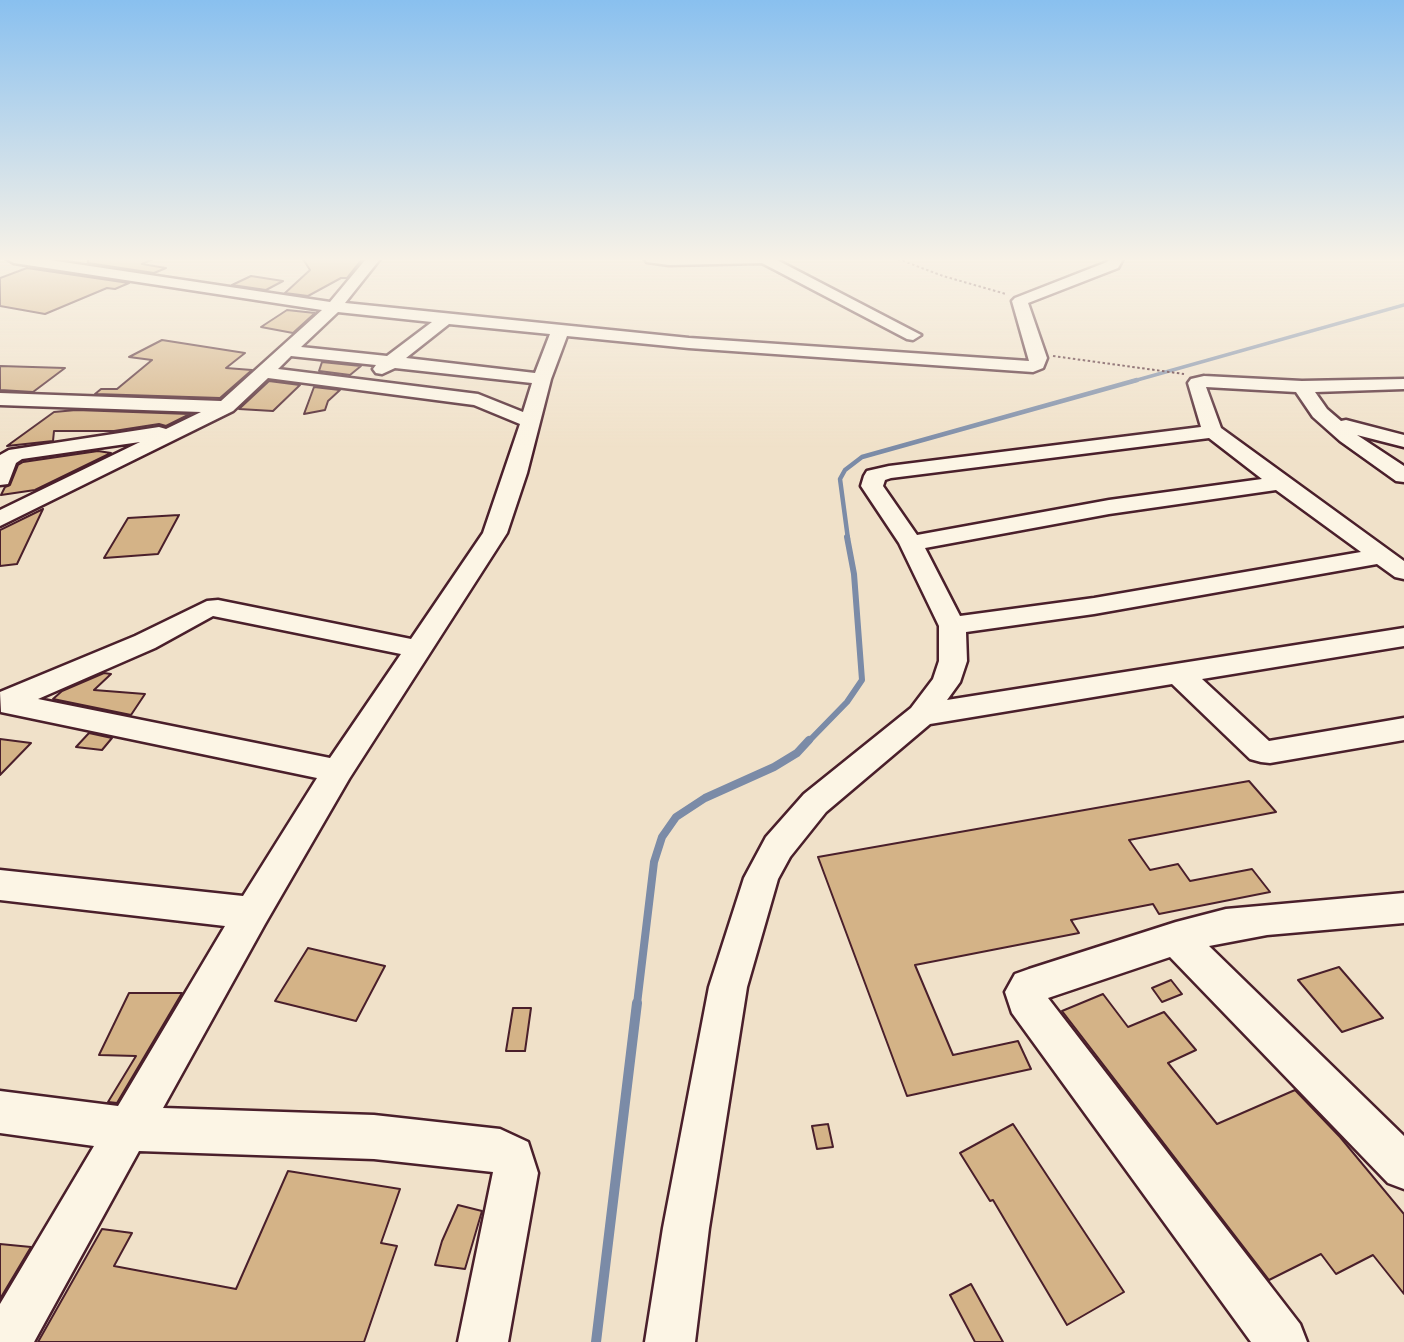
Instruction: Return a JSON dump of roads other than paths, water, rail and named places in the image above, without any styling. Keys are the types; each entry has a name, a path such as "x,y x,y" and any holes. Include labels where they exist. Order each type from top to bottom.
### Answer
{"street":[{"path":"0,519 226,407 317,322"},
{"path":"366,385 389,362 443,322"},
{"path":"471,322 689,343 1024,366 1037,364 1038,359 1025,322"},
{"path":"887,322 913,335"},
{"path":"6,1342 252,913 338,771 495,533 542,379 560,331"},
{"path":"285,350 542,379"},
{"path":"262,372 478,400 531,422"},
{"path":"1404,384 1302,387 1212,380 1197,383 1206,417 1213,431 1404,572"},
{"path":"1302,387 1323,416 1355,444 1404,476"},
{"path":"0,399 226,407"},
{"path":"1323,416 1365,433 1404,442"},
{"path":"0,479 7,460 16,454 184,429"},
{"path":"670,1342 686,1228 728,987 761,878 778,847 815,803 922,715 946,682 953,661 952,626 911,542 872,486 875,477 901,470 1213,431"},
{"path":"911,542 1109,507 1280,483"},
{"path":"952,626 1094,606 1381,556"},
{"path":"2,702 145,642 207,609 218,608 419,649"},
{"path":"922,715 1404,637"},
{"path":"1178,673 1261,751 1270,752 1404,729"},
{"path":"2,702 338,771"},
{"path":"0,885 252,913"},
{"path":"1282,1342 1026,1000 1024,992 1030,987 1176,938 1226,925 1404,908"},
{"path":"1176,938 1404,1167"},
{"path":"0,1112 129,1129 374,1137 500,1151 512,1158 516,1173 483,1342"}],"waterway":[{"path":"1130,382 1345,322"},
{"path":"848,539 840,479 845,470 862,457 1137,380"},
{"path":"808,742 847,702 862,680 854,574 847,537"},
{"path":"637,1004 654,862 662,837 676,817 705,798 774,767 797,753 809,740"},
{"path":"596,1342 637,1003"}]}
